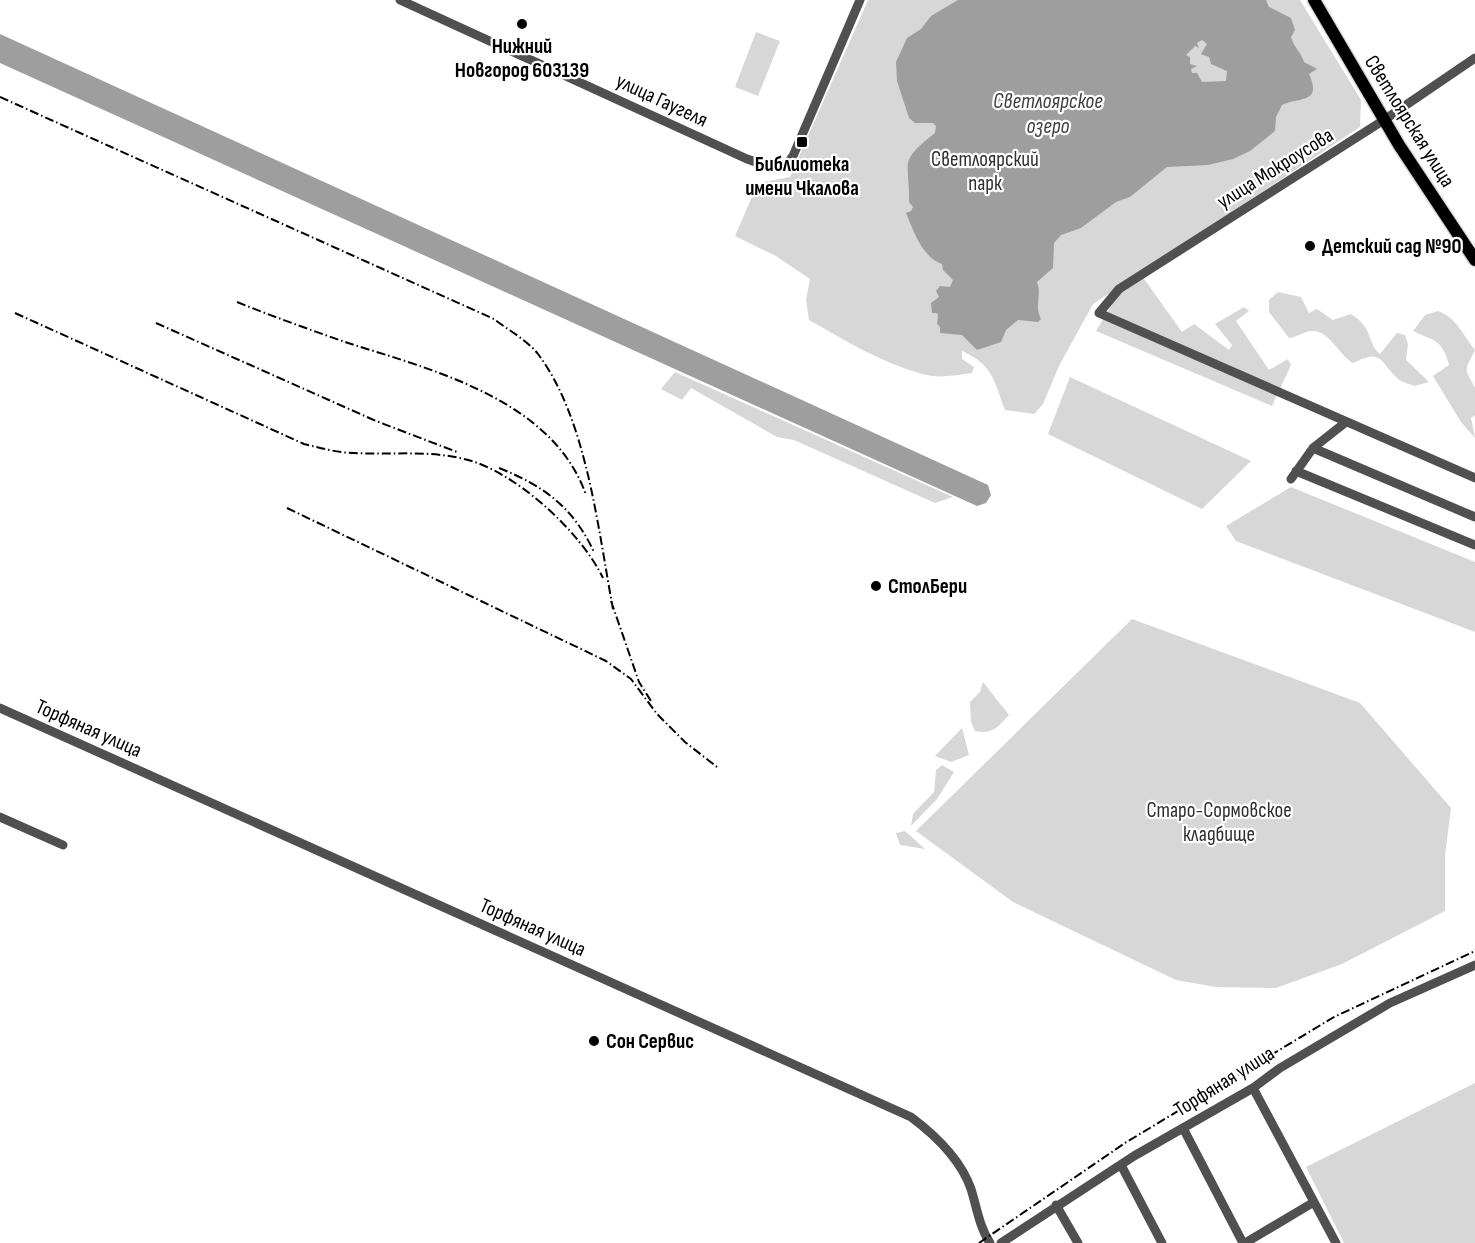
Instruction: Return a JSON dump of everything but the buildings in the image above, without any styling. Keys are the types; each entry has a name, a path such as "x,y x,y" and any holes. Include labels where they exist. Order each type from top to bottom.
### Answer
{"main road":[{"name":"Светлоярская улица","path":"1314,0 1384,120 1475,260"}],"street":[{"name":"улица Гаугеля","path":"399,0 760,164 781,167 793,156 860,0"},
{"name":"улица Мокроусова","path":"1346,422 1099,314 1119,289 1384,120 1475,58"},
{"path":"1475,478 1346,422 1313,448 1293,475 1475,545"},
{"path":"1313,448 1475,517"},
{"name":"Торфяная улица","path":"0,708 911,1118 930,1132 960,1168 970,1187 980,1224 990,1243"},
{"path":"0,817 63,845"},
{"name":"Торфяная улица","path":"1001,1243 1056,1205 1253,1088 1280,1068 1390,1003 1475,965"},
{"path":"1253,1088 1336,1243"},
{"path":"1183,1128 1244,1243 1314,1202"},
{"path":"1121,1165 1162,1243"},
{"path":"1056,1205 1078,1243"}],"green space":[{"name":"Светлоярский парк","path":"868,0 1300,0 1361,100 1360,127 1093,304 1059,366 1043,404 1034,414 1005,410 995,382 987,368 962,351 962,359 974,367 972,373 947,376 928,375 878,357 809,320 806,300 810,279 776,256 735,236 758,183 790,177"},
{"path":"756,32 780,41 758,96 735,87"},
{"path":"1142,276 1182,332 1194,324 1229,350 1232,345 1215,324 1244,307 1249,311 1236,321 1269,370 1288,359 1291,365 1272,406 1096,331 1120,291"},
{"path":"1278,292 1301,297 1309,313 1317,309 1333,320 1351,314 1367,330 1373,346 1380,354 1397,333 1405,335 1408,344 1406,360 1429,382 1415,386 1403,382 1380,359 1375,357 1353,363 1329,339 1318,332 1309,331 1289,338 1269,312 1269,300"},
{"path":"1438,311 1455,322 1475,350 1467,366 1467,373 1475,388 1475,415 1471,418 1475,438 1461,422 1433,376 1449,365 1443,350 1436,342 1413,331 1425,315"},
{"path":"675,372 953,497 935,503 794,440 777,437 691,388 682,400 661,389"},
{"path":"1070,377 1251,461 1202,509 1048,434"},
{"path":"1291,487 1475,562 1475,632 1236,541 1226,526"},
{"name":"Старо-Сормовское кладбище","path":"1132,619 1360,703 1451,808 1445,855 1445,911 1342,964 1276,988 1216,987 1176,980 1013,902 916,831"},
{"path":"983,682 1009,715 994,729 986,732 975,731 971,722 970,702 980,692"},
{"path":"962,728 969,755 951,762 935,756"},
{"path":"942,765 954,772 937,799 911,826 913,814 934,792 936,770"},
{"path":"905,831 925,849 900,845 896,833"},
{"path":"1475,1083 1475,1243 1344,1243 1306,1167"}],"water":[{"name":"Светлоярское озеро","path":"958,0 1266,0 1269,7 1291,18 1295,30 1291,37 1294,44 1304,62 1317,69 1309,74 1313,84 1311,95 1282,105 1276,117 1275,131 1250,151 1233,159 1208,165 1167,167 1130,197 1116,202 1081,228 1061,235 1054,243 1053,268 1037,282 1038,310 1041,319 1038,322 1018,320 1006,330 1001,342 977,350 962,335 940,333 940,327 937,324 938,316 937,313 932,313 931,303 939,297 936,291 940,286 950,287 953,280 943,270 942,264 935,261 924,250 906,213 913,207 909,202 908,163 910,157 935,133 936,126 933,123 915,123 909,118 897,81 896,62 907,38 921,29 931,16","holes":["1202,40 1207,44 1201,54 1209,57 1211,64 1227,71 1226,81 1202,82 1197,73 1192,73 1191,69 1197,66 1190,64 1190,57 1186,55 1195,46 1199,48 1197,43"]},
{"path":"0,34 988,485 991,495 986,503 977,506 0,63"}],"railway":[{"path":"0,97 494,319 528,344 538,354 555,380 579,442 596,511 613,609"},
{"path":"237,302 452,378 519,412 547,435 570,462 586,495"},
{"path":"15,313 304,444 348,453 450,456 483,465 524,489 544,505 579,542 603,578"},
{"path":"156,323 376,421 457,452"},
{"path":"499,468 530,482 556,500 577,522 594,552"},
{"path":"287,508 606,661 631,679 657,714 685,742 717,767"},
{"path":"611,601 639,682 651,701"},
{"path":"979,1243 1125,1143 1334,1017 1475,951"}],"place":[{"name":"Нижний Новгород 603139","path":"522,24"},
{"name":"Библиотека имени Чкалова","path":"802,142"},
{"name":"Детский сад №90","path":"1310,246"},
{"name":"СтолБери","path":"876,586"},
{"name":"Сон Сервис","path":"594,1041"}]}
